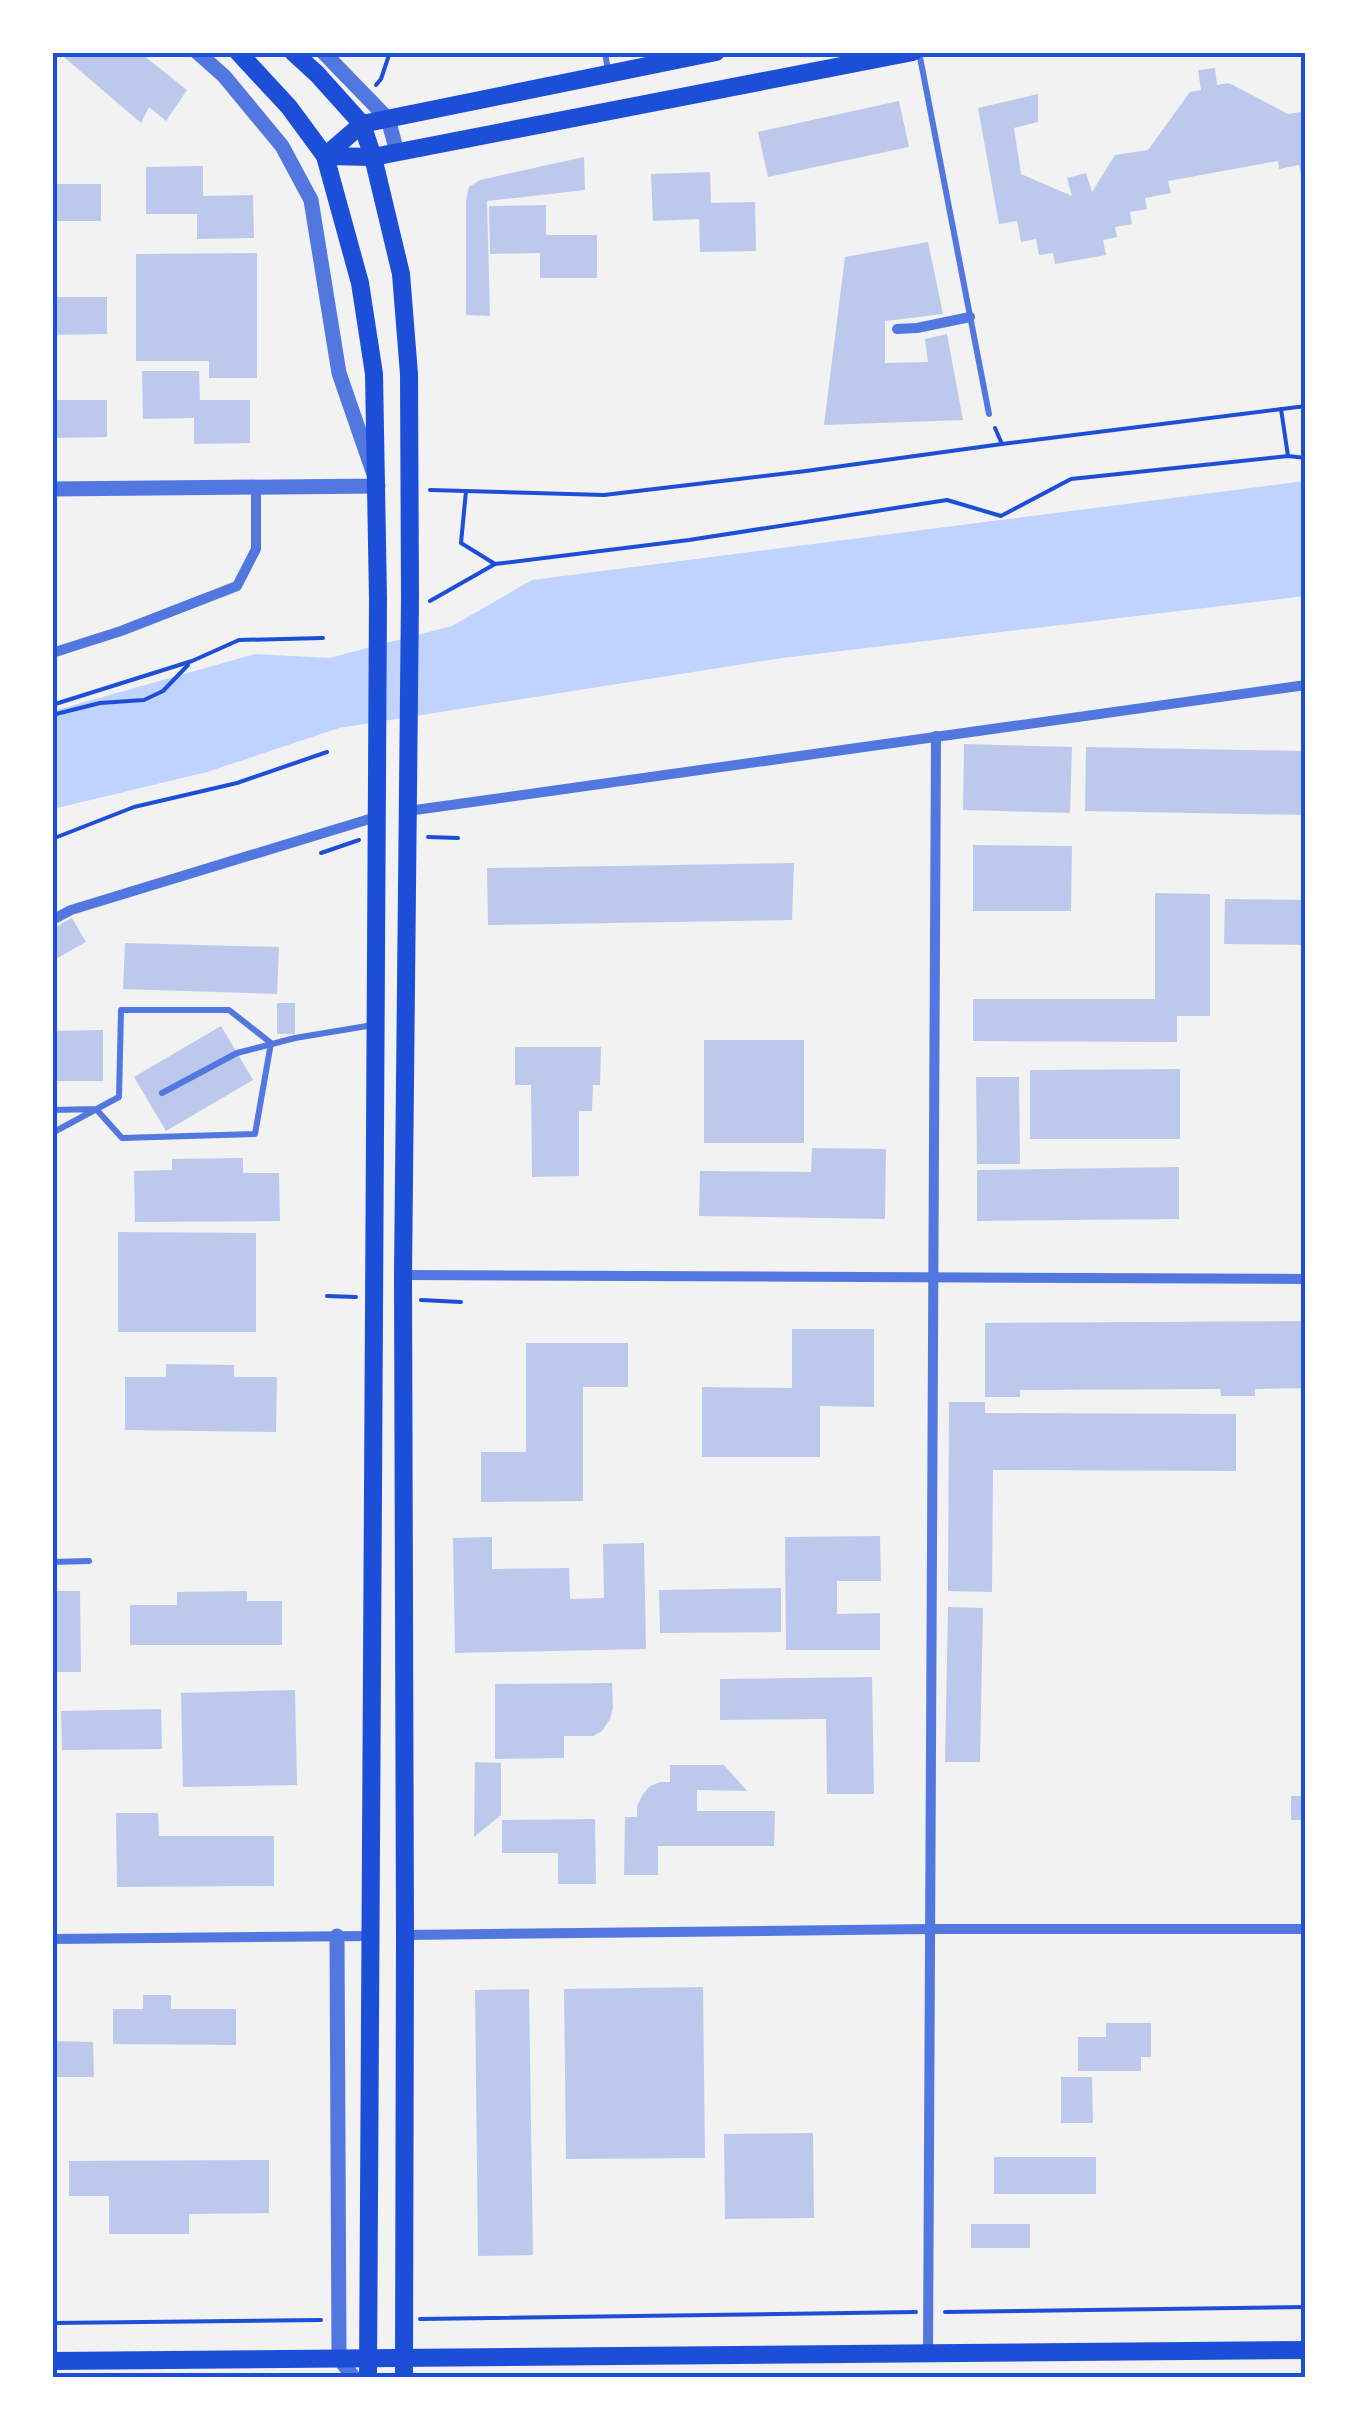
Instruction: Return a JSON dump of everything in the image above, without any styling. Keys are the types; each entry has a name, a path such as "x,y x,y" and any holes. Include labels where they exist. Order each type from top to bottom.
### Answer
{"main road":[{"path":"238,52 326,156 360,283 374,374 378,599 368,2378"},
{"path":"293,52 362,124 401,274 409,374 416,601 409,753 403,1275 404,2378"},
{"path":"326,156 362,124 716,52"},
{"path":"326,156 373,157 916,52"},
{"path":"52,2360 1306,2350"}],"street":[{"path":"52,489 378,486 339,373 311,200 282,146 224,76 197,52"},
{"path":"323,52 388,119 397,152"},
{"path":"897,329 970,317"},
{"path":"52,653 238,586 256,550 256,487"},
{"path":"408,812 1306,685"},
{"path":"928,2354 936,736"},
{"path":"52,920 71,910 376,817"},
{"path":"403,1275 1306,1279"},
{"path":"405,1935 1306,1929"},
{"path":"337,1936 340,2358 354,2378"},
{"path":"52,1939 370,1936"}],"lane":[{"path":"605,52 609,74"},
{"path":"916,52 989,414"},
{"path":"52,1133 120,1097 121,1010 229,1010 271,1043"},
{"path":"162,1093 237,1053 375,1024"},
{"path":"52,1110 96,1110 122,1138 255,1134 271,1043"},
{"path":"52,1562 89,1561"}],"path":[{"path":"366,97 381,79 390,52"},
{"path":"410,490 604,494 1306,406"},
{"path":"1280,409 1288,456"},
{"path":"989,414 1002,444"},
{"path":"416,601 496,564 689,540 947,500 1001,516 1071,479 1288,456 1306,458"},
{"path":"466,491 461,543 496,564"},
{"path":"52,705 192,661 239,640 323,638"},
{"path":"52,715 100,703 144,700 163,691 192,661"},
{"path":"52,840 134,807 236,782 327,752"},
{"path":"404,2319 1306,2308"},
{"path":"52,2323 340,2320"}],"water":[{"path":"1305,481 1305,596 782,658 339,728 207,772 53,809 53,711 255,654 329,658 452,626 532,580"}],"building":[{"path":"58,52 139,52 187,90 166,121 149,107 141,123"},
{"path":"1215,68 1217,85 1229,83 1288,114 1306,111 1306,179 1302,180 1299,165 1279,169 1278,161 1168,181 1171,193 1145,198 1147,209 1130,212 1132,224 1115,227 1117,237 1103,240 1106,255 1055,264 1053,253 1039,255 1036,239 1021,242 1017,221 999,224 978,108 1038,94 1038,122 1014,128 1021,174 1072,196 1067,178 1086,173 1092,192 1115,155 1148,150 1190,92 1201,90 1198,70"},
{"path":"899,101 909,147 768,177 758,132"},
{"path":"584,157 585,190 487,201 490,316 466,315 469,187 480,180"},
{"path":"203,166 203,196 253,195 254,238 197,239 197,214 146,214 146,167"},
{"path":"710,172 711,203 755,202 756,251 700,252 699,219 653,221 651,174"},
{"path":"52,184 101,184 101,221 52,221"},
{"path":"546,205 546,235 597,235 597,278 540,278 540,253 490,254 489,206"},
{"path":"928,242 943,314 885,321 885,363 928,362 925,339 947,334 963,420 824,425 845,257"},
{"path":"257,253 257,378 209,378 209,361 136,361 136,254"},
{"path":"52,297 107,297 107,334 52,335"},
{"path":"142,371 199,371 200,400 250,400 250,443 194,444 194,418 143,419"},
{"path":"52,400 107,400 107,437 52,438"},
{"path":"964,744 1072,747 1070,813 963,810"},
{"path":"1086,747 1306,751 1306,815 1085,811"},
{"path":"973,845 1072,846 1071,911 973,911"},
{"path":"794,863 792,920 488,925 487,868"},
{"path":"1155,893 1210,894 1210,1016 1177,1016 1177,1042 973,1041 973,999 1155,999"},
{"path":"1225,899 1306,900 1306,945 1224,944"},
{"path":"72,918 86,942 52,961 52,929"},
{"path":"125,943 279,947 277,994 123,989"},
{"path":"277,1003 295,1003 295,1034 277,1034"},
{"path":"52,1017 56,1017 56,1031 103,1030 103,1081 52,1081"},
{"path":"221,1026 253,1080 166,1131 134,1077"},
{"path":"704,1040 804,1040 804,1143 704,1143"},
{"path":"515,1047 601,1047 600,1085 593,1085 592,1111 579,1111 579,1176 532,1177 531,1085 515,1085"},
{"path":"1180,1069 1180,1139 1030,1139 1030,1070"},
{"path":"976,1077 1019,1077 1020,1164 977,1164"},
{"path":"812,1148 886,1149 885,1219 699,1216 700,1171 811,1172"},
{"path":"243,1158 243,1173 279,1173 280,1221 135,1222 134,1171 172,1170 172,1159"},
{"path":"1179,1167 1179,1219 977,1221 977,1170"},
{"path":"118,1232 256,1233 256,1332 118,1332"},
{"path":"1306,1321 1306,1388 1255,1389 1255,1396 1221,1396 1220,1389 1020,1390 1020,1397 985,1397 985,1323"},
{"path":"792,1329 874,1329 874,1407 820,1406 820,1457 702,1457 702,1387 792,1388"},
{"path":"526,1343 628,1343 628,1387 583,1387 583,1501 481,1502 481,1452 526,1452"},
{"path":"166,1364 234,1365 234,1377 277,1377 276,1432 125,1430 125,1377 166,1377"},
{"path":"949,1402 985,1402 985,1413 1236,1414 1236,1471 993,1470 992,1592 948,1591"},
{"path":"880,1536 881,1581 837,1581 837,1614 880,1613 880,1650 786,1650 785,1537"},
{"path":"492,1537 492,1569 569,1568 570,1599 604,1598 603,1544 644,1543 646,1649 455,1653 453,1538"},
{"path":"781,1588 781,1632 660,1633 659,1590"},
{"path":"52,1591 80,1591 81,1672 52,1672"},
{"path":"247,1591 247,1601 282,1601 282,1645 130,1645 130,1605 177,1605 177,1592"},
{"path":"948,1607 983,1608 980,1762 945,1762"},
{"path":"872,1677 874,1794 827,1794 826,1719 720,1720 720,1679"},
{"path":"612,1683 610,1719 593,1736 564,1736 564,1758 495,1759 495,1684"},
{"path":"295,1690 297,1785 183,1787 181,1693"},
{"path":"161,1709 162,1749 62,1750 61,1711"},
{"path":"475,1762 501,1763 501,1815 474,1837"},
{"path":"670,1765 724,1765 747,1791 697,1790 697,1811 775,1811 774,1846 658,1846 658,1875 624,1875 625,1817 637,1817 637,1806 650,1786 670,1782"},
{"path":"1291,1796 1306,1796 1306,1820 1291,1820"},
{"path":"116,1813 158,1813 159,1836 274,1836 274,1886 117,1887"},
{"path":"595,1819 596,1884 558,1884 558,1853 502,1853 502,1820"},
{"path":"703,1987 705,2158 566,2159 564,1989"},
{"path":"529,1989 533,2255 478,2256 475,1990"},
{"path":"143,1995 171,1995 171,2009 236,2009 236,2045 113,2044 113,2009 143,2009"},
{"path":"1106,2023 1151,2023 1151,2057 1141,2057 1141,2071 1078,2071 1078,2037 1106,2037"},
{"path":"52,2041 93,2042 94,2077 52,2077"},
{"path":"1061,2077 1092,2077 1093,2123 1061,2123"},
{"path":"813,2133 814,2218 725,2219 724,2134"},
{"path":"994,2157 1096,2157 1096,2194 994,2194"},
{"path":"269,2160 269,2213 189,2214 189,2234 109,2234 109,2196 69,2196 69,2161"},
{"path":"971,2224 1030,2224 1030,2248 971,2248"}]}
